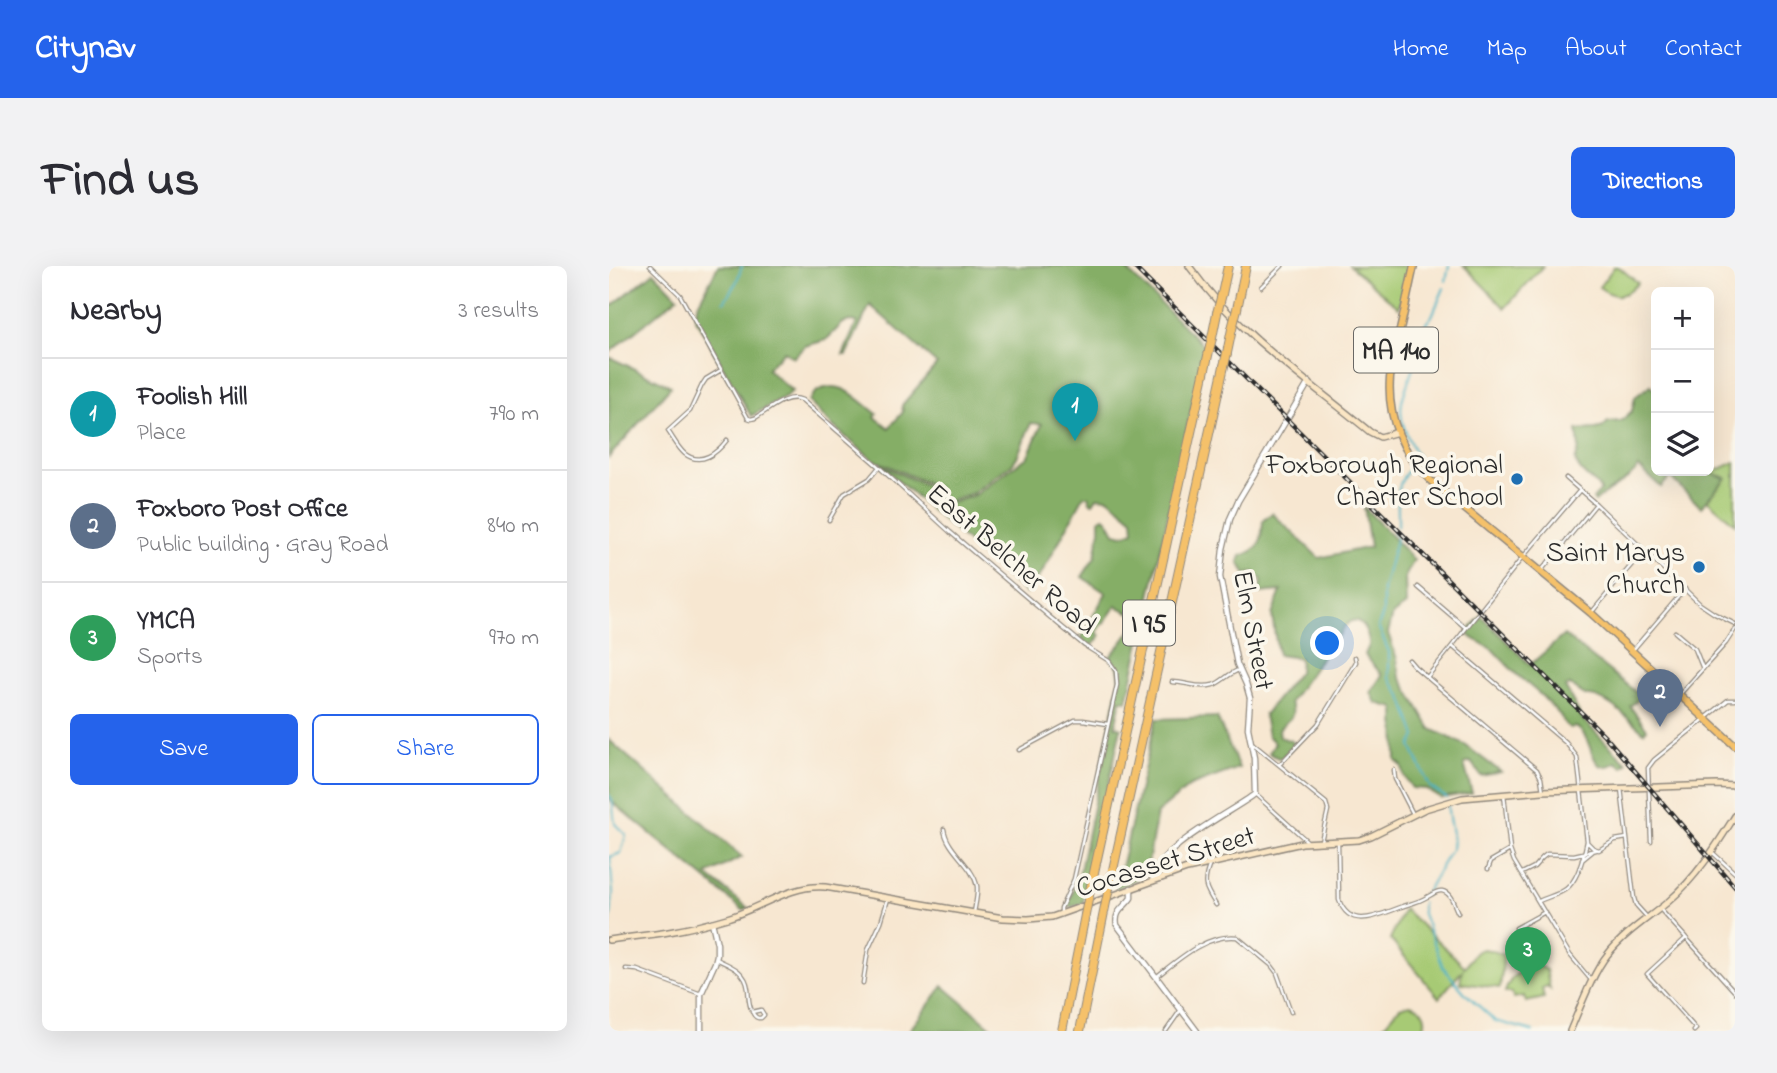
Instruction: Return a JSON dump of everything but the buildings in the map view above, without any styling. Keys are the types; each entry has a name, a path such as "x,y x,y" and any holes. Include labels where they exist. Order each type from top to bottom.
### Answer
{"highway":[{"name":"I 95","path":"1062,1031 1089,895 1228,266"},
{"name":"I 95","path":"1080,1031 1109,887 1246,266"}],"main road":[{"path":"1189,266 1240,325 1374,435 1383,436 1398,432"},
{"name":"MA 140","path":"1414,266 1391,375 1391,402 1398,432 1410,457 1425,476 1591,613 1735,746"},
{"name":"Cocasset Street","path":"609,940 673,932 735,916 808,887 825,887 974,914 1020,919 1046,918 1210,864 1308,842 1365,838 1413,814 1450,801 1543,791 1735,786"},
{"path":"1570,1031 1599,967 1611,950 1692,878 1735,816"}],"street":[{"path":"650,266 680,295 721,370 706,379 690,411 668,431 685,454 693,458 711,457 727,440"},
{"path":"1261,287 1282,266"},
{"name":"East Belcher Road","path":"721,370 746,416 751,419 787,398 799,398 1048,616 1087,648 1111,663 1117,681 1074,879 1062,906 1061,915"},
{"name":"Elm Street","path":"1255,794 1255,762 1248,728 1250,698 1239,670 1219,571 1230,519 1238,502 1309,382"},
{"path":"829,520 844,494 869,479 879,467"},
{"path":"1566,478 1709,611 1735,627 1726,643 1680,694"},
{"path":"1428,676 1580,490"},
{"path":"1541,571 1596,504"},
{"path":"1591,613 1643,550"},
{"path":"1418,587 1467,628"},
{"path":"1633,650 1685,589"},
{"path":"1675,632 1697,652 1703,669"},
{"path":"1452,646 1573,750 1577,757 1587,841 1581,862 1566,889 1539,901"},
{"path":"1279,765 1318,724 1356,662 1355,657"},
{"path":"1409,660 1537,770 1543,791"},
{"path":"1172,682 1210,685 1239,670"},
{"path":"1653,704 1672,686"},
{"path":"1651,841 1648,768 1728,700 1735,699"},
{"path":"1019,750 1075,720 1108,724"},
{"path":"1252,743 1326,803 1328,810 1321,841"},
{"path":"1395,770 1395,779 1413,814"},
{"path":"1621,788 1634,898 1636,905 1648,919"},
{"path":"1153,881 1154,871 1170,852 1255,794 1308,842"},
{"path":"1504,794 1510,850 1514,861 1574,961 1593,982"},
{"path":"944,829 947,839 976,883 974,914"},
{"path":"1522,873 1534,867 1548,854 1574,855 1601,849 1615,840 1627,838"},
{"path":"1338,841 1339,900 1352,916 1372,918 1439,891 1449,895 1458,914"},
{"path":"1587,841 1596,850"},
{"path":"1488,869 1492,861 1510,850"},
{"path":"1581,862 1596,850"},
{"path":"1712,852 1735,873"},
{"path":"1210,864 1205,876 1205,886 1216,905"},
{"path":"1131,888 1131,898 1118,912 1116,922 1197,1031"},
{"path":"863,983 869,947 888,899"},
{"path":"1660,909 1735,992"},
{"path":"1516,929 1545,912"},
{"path":"701,1031 701,994 716,959 717,944 712,922"},
{"path":"1156,977 1201,944 1237,937 1277,972 1291,1012"},
{"path":"1686,938 1647,974 1696,1029 1694,1031"},
{"path":"716,959 737,969 744,976 753,1012"},
{"path":"626,969 637,970 701,994"},
{"path":"1166,1031 1181,1010"}],"green space":[{"path":"718,266 1123,266 1205,347 1127,701 1121,700 1115,726 1121,728 1083,903 1071,907 1068,905 1079,875 1120,678 1118,667 1110,657 1129,632 1135,615 1116,606 1097,632 1100,636 1089,646 1081,638 1106,593 1082,577 1095,557 1100,519 1104,517 1115,533 1123,535 1134,531 1133,519 1108,498 1097,497 1093,503 1088,496 1084,496 1043,571 1026,593 880,465 935,489 945,505 975,495 1027,458 1042,424 1031,423 1012,464 973,493 946,502 937,487 872,459 809,402 811,398 823,389 843,389 877,414 875,417 889,428 903,412 902,405 937,364 870,305 846,355 843,355 857,322 843,323 826,340 805,346 793,358 784,351 767,369 792,391 751,416 695,318 697,306"},
{"path":"1350,266 1409,266 1399,308"},
{"path":"1464,266 1543,266 1505,308"},
{"path":"1614,267 1619,267 1638,283 1628,292 1619,295 1599,287"},
{"path":"654,272 678,297 609,353 609,308"},
{"path":"609,357 671,386 609,457"},
{"path":"1651,385 1651,476 1714,474 1726,478 1701,507 1670,477 1661,487 1639,467 1595,502 1593,499 1601,490 1575,461 1579,448 1577,430 1596,429 1608,422 1621,421 1632,411 1635,397"},
{"path":"1735,462 1735,524 1707,500 1726,478 1714,472"},
{"path":"1364,507 1414,560 1405,577 1406,605 1393,614 1388,633 1400,677 1431,729 1465,745 1501,772 1481,776 1471,762 1464,764 1472,793 1441,798 1426,789 1412,788 1404,776 1402,766 1396,761 1395,708 1376,703 1371,692 1382,675 1365,655 1369,645 1368,636 1363,626 1356,621 1345,626 1290,702 1292,715 1279,729 1280,737 1295,744 1280,759 1269,753 1275,743 1268,736 1264,715 1299,672 1300,658 1278,655 1272,615 1281,591 1259,593 1262,580 1254,572 1246,575 1239,562 1241,556 1257,547 1261,540 1263,521 1272,513 1319,558 1370,547"},
{"path":"1481,616 1530,665 1564,635 1642,697 1630,706 1647,729 1644,732 1609,703 1586,696 1570,685 1565,687 1583,720 1627,763 1623,767 1616,762 1601,766 1596,762 1582,732 1565,724 1542,696 1493,650 1466,634"},
{"path":"1217,717 1239,768 1190,786 1157,813 1146,874 1116,889 1156,719"},
{"path":"609,740 742,857 707,875 748,908 743,910 611,801"},
{"path":"1404,909 1465,967 1480,950 1504,955 1500,988 1460,983 1462,971 1439,998 1390,939"},
{"path":"1539,966 1546,970 1550,989 1547,986 1542,988 1544,998 1526,1002 1524,996 1513,998 1512,993 1505,992 1515,975 1526,970 1527,973 1528,968"},
{"path":"943,986 996,1031 909,1031"},
{"path":"1410,1004 1424,1014 1422,1031 1379,1031 1400,1007"}],"waterway":[{"path":"724,302 737,281 742,266"},
{"path":"1446,281 1449,266"},
{"path":"1423,327 1432,316 1444,288"},
{"path":"1415,334 1407,351 1407,360 1414,364 1401,409 1405,431 1418,457"},
{"path":"1398,527 1399,489 1410,469"},
{"path":"1394,531 1397,536 1383,589 1383,614 1378,626 1389,652 1389,677 1402,697 1416,736 1411,746 1430,787 1447,798"},
{"path":"609,795 612,799 615,824 626,835 621,853 610,857 613,894 609,936"},
{"path":"1424,896 1452,848 1448,805"},
{"path":"1422,903 1422,911 1443,967 1465,993 1495,1021 1533,1031"},
{"path":"609,944 609,949"}],"railway":[{"path":"1133,266 1604,735 1735,887"}],"place":[{"name":"Foolish Hill","path":"1075,441"},
{"name":"Foxborough Regional Charter School","path":"1517,479"},
{"name":"Saint Marys Church","path":"1699,567"},
{"name":"Foxboro Post Office","path":"1660,727"},
{"name":"YMCA","path":"1528,985"}]}
